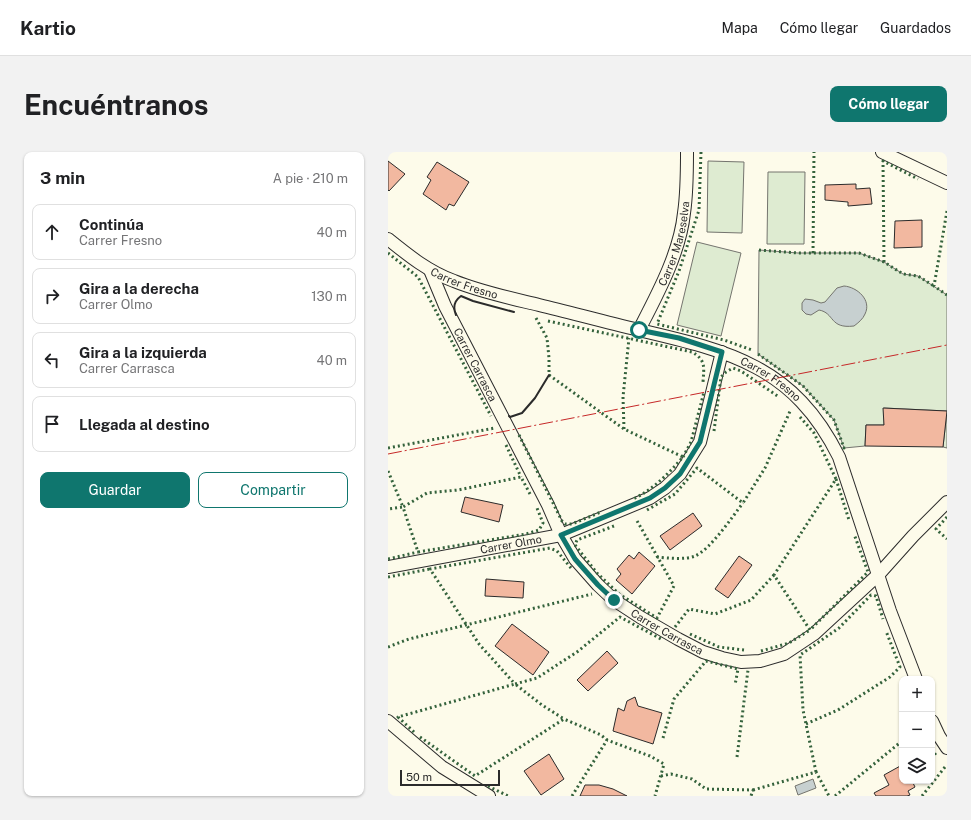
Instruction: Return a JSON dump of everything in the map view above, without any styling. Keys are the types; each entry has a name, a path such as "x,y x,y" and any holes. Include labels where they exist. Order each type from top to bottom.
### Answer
{"street":[{"name":"Carrer Mareselva","path":"639,330 662,284 680,234 684,214 687,152"},
{"path":"882,152 947,183"},
{"name":"Carrer Fresno","path":"388,239 430,270 454,281 492,294 639,330 679,338 743,359 769,374 797,397 816,418 831,440 839,457 890,611 915,676"},
{"name":"Carrer Carrasca","path":"430,270 446,306 544,498 561,535 575,559 598,585 614,600 640,617 703,652 741,662 760,661 784,654 814,634 879,574 913,536 947,502"},
{"name":"Carrer Olmo","path":"388,567 561,535 650,498 665,488 680,474 700,442 722,352"},
{"path":"388,721 442,767 489,796"},
{"path":"935,727 947,748"}],"green space":[{"path":"708,161 744,162 742,233 707,232"},
{"path":"768,172 805,172 804,244 767,244"},
{"path":"697,242 741,253 721,336 677,325"},
{"path":"759,250 798,253 859,253 884,262 903,274 918,276 947,295 947,411 884,408 884,425 866,425 865,446 844,448 834,420 803,386 758,354"},
{"path":"947,411 947,448 943,447"}],"shaded area":[{"path":"844,286 854,289 865,299 867,309 864,316 854,326 840,325 836,323 828,314 819,310 811,315 806,314 802,310 802,303 805,299 821,303 825,302 837,288"},
{"path":"813,779 816,788 798,795 795,786"}],"building":[{"path":"388,161 405,174 389,191 388,190"},
{"path":"437,162 469,182 454,206 449,204 446,210 423,194 431,180 427,177"},
{"path":"856,184 856,189 870,188 872,204 848,206 848,202 825,200 825,185"},
{"path":"922,220 922,247 894,248 895,221"},
{"path":"883,408 947,411 943,447 865,446 866,425 884,425"},
{"path":"465,497 503,505 499,522 461,512"},
{"path":"693,513 702,526 670,550 660,536"},
{"path":"639,552 655,566 632,594 616,580 621,574 617,569 629,555 634,559"},
{"path":"739,556 752,565 728,598 715,589"},
{"path":"486,579 524,582 523,598 485,596"},
{"path":"512,624 549,652 533,675 495,646"},
{"path":"607,651 618,663 588,691 577,680"},
{"path":"635,697 638,706 662,713 653,744 613,731 618,708 624,711 627,701"},
{"path":"549,754 564,779 541,795 524,771"},
{"path":"899,767 899,784 914,784 915,787 908,791 910,795 907,796 876,796 874,793 889,785 884,775"},
{"path":"585,785 599,785 613,789 627,796 580,796"}],"hedge":[{"path":"701,152 699,210 679,271 657,324 724,340 752,350"},
{"path":"813,253 814,152"},
{"path":"884,262 883,161 918,179"},
{"path":"947,211 934,286 947,295"},
{"path":"759,250 798,253 859,253 884,262 903,274 918,276 934,286"},
{"path":"388,253 418,277 491,416"},
{"path":"536,318 547,338 549,375 624,429 683,457 654,486 633,499"},
{"path":"548,321 692,352 702,361 704,372 703,382"},
{"path":"624,429 623,397 629,338"},
{"path":"758,354 803,386 834,420 844,448 846,447"},
{"path":"714,431 721,377 733,368 741,371 779,397"},
{"path":"683,457 691,442 704,392"},
{"path":"647,510 675,494 697,468 743,503 765,468 791,409"},
{"path":"800,417 814,433 836,479 774,575 810,630 868,572 854,534"},
{"path":"388,448 495,428"},
{"path":"519,435 562,521 565,524 572,524 601,512"},
{"path":"506,445 521,477"},
{"path":"388,471 403,507 388,509"},
{"path":"530,494 521,477 458,490 427,493 403,507 418,552 526,534 539,530 543,523 537,508"},
{"path":"836,479 849,520"},
{"path":"657,557 687,558 695,556 708,547 743,503"},
{"path":"947,517 936,529 947,539"},
{"path":"614,526 577,540 575,545 597,573 619,594 657,618 674,586 636,519"},
{"path":"571,568 557,551 550,548 430,569 479,644 515,684 537,678 577,652 620,617 661,639"},
{"path":"388,559 418,552"},
{"path":"388,577 430,569"},
{"path":"675,627 689,609 715,614 751,600 774,575"},
{"path":"388,647 409,639 592,594"},
{"path":"816,772 803,710 800,655 839,628 871,595 876,596 883,619"},
{"path":"761,651 789,643 810,630"},
{"path":"806,724 838,710 890,677 900,667 886,631"},
{"path":"690,634 719,647 744,650"},
{"path":"663,738 674,699 706,661 738,669 735,685"},
{"path":"737,757 748,670"},
{"path":"414,732 398,717 515,684 542,705 564,719"},
{"path":"420,737 475,776 564,719 601,735 607,740"},
{"path":"572,796 607,740 650,756 664,764 655,796"},
{"path":"835,796 899,743"},
{"path":"922,796 945,767"},
{"path":"753,790 816,772 829,796"},
{"path":"661,776 671,774 692,779 706,789 753,790 751,796"},
{"path":"488,786 508,796"}],"wall":[{"path":"456,315 455,305 461,296 473,301 514,312"},
{"path":"509,416 522,413 535,398 549,375"}],"power":[{"path":"388,454 947,345"}],"route":[{"path":"614,600 598,585 575,559 561,535 650,498 665,488 680,474 700,442 710,396 722,352 679,338 639,330"}]}
